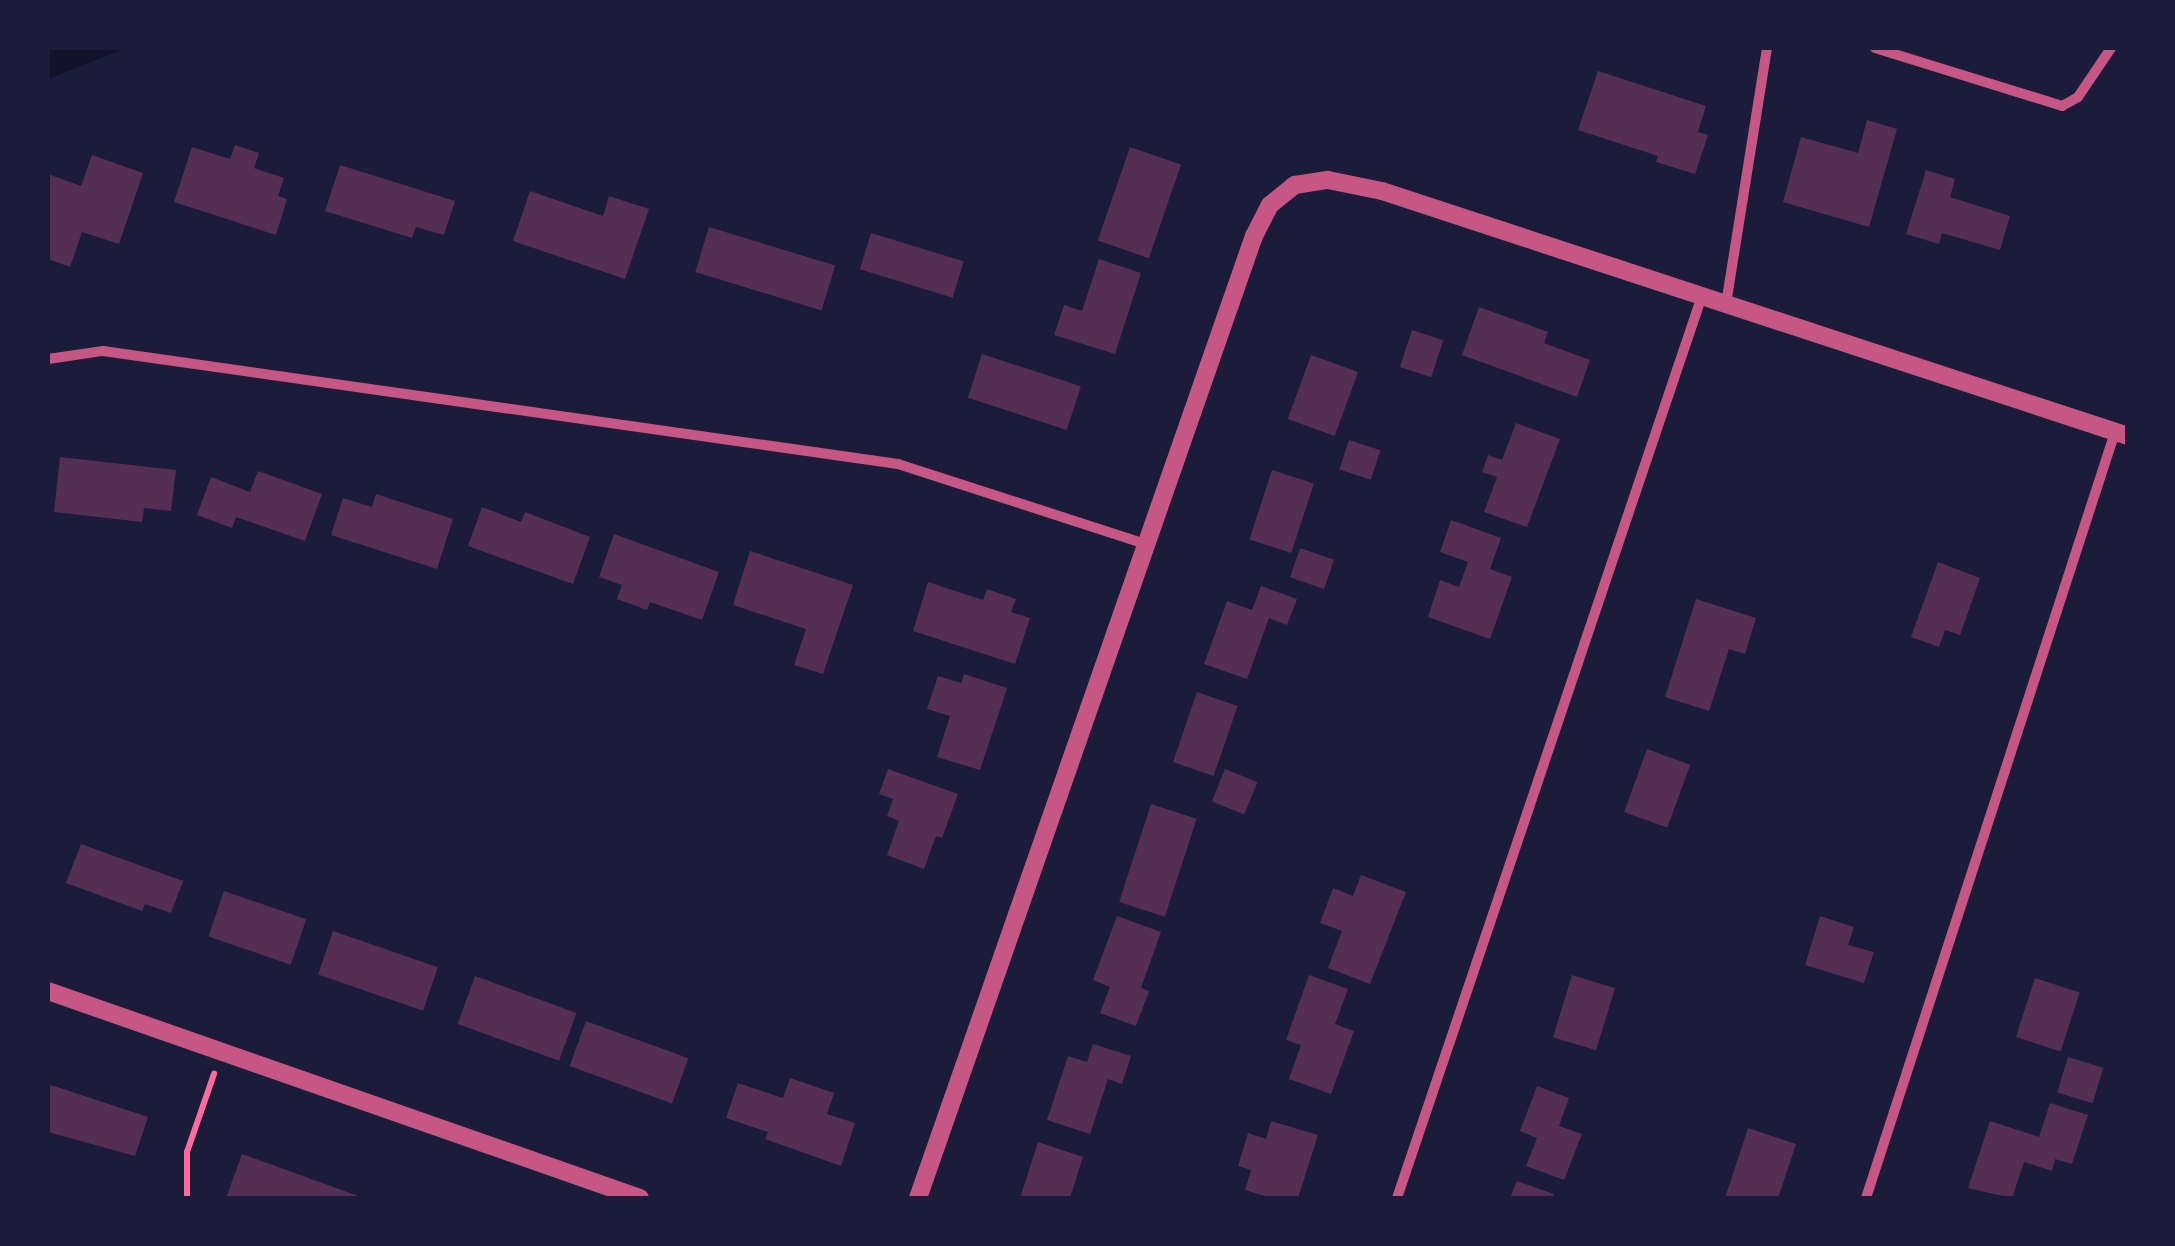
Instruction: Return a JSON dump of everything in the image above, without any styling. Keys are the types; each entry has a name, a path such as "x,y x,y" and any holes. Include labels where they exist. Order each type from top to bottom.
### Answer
{"street":[{"path":"1726,304 1767,48"},
{"path":"1874,48 2062,106 2078,96 2111,48"},
{"path":"918,1198 1254,236 1270,206 1294,186 1328,180 1382,190 2122,434 1866,1198"},
{"path":"1397,1198 1702,296"},
{"path":"48,359 103,351 898,464 1145,544"},
{"path":"48,991 640,1198"}],"path":[{"path":"187,1198 187,1152 221,1054"}],"shaded area":[{"path":"48,48 126,48 48,79"}],"building":[{"path":"1598,71 1706,106 1698,132 1708,135 1695,174 1656,162 1658,156 1578,130"},
{"path":"1867,120 1897,129 1869,227 1783,202 1801,137 1858,153"},
{"path":"235,145 259,153 254,168 284,178 278,196 287,199 276,235 174,202 192,147 230,159"},
{"path":"1130,147 1181,165 1149,258 1098,241"},
{"path":"92,155 143,173 119,244 82,232 70,267 48,259 48,174 81,186"},
{"path":"340,165 455,201 444,235 416,227 412,238 325,211"},
{"path":"1926,170 1955,179 1950,197 2010,216 2000,250 1942,233 1939,244 1906,234"},
{"path":"530,191 603,216 609,196 649,209 625,279 513,241"},
{"path":"709,227 835,266 821,311 695,272"},
{"path":"871,233 964,261 953,298 860,269"},
{"path":"1099,259 1141,273 1115,354 1054,335 1064,305 1082,311"},
{"path":"1479,307 1548,332 1544,343 1590,360 1577,397 1462,355"},
{"path":"1412,330 1443,340 1431,377 1400,367"},
{"path":"982,354 1081,386 1067,430 968,398"},
{"path":"1311,355 1358,372 1335,436 1288,419"},
{"path":"1516,423 1560,439 1527,527 1484,512 1497,477 1482,472 1488,455 1502,460"},
{"path":"1349,440 1380,450 1371,480 1339,469"},
{"path":"60,457 176,470 171,511 144,508 142,522 54,512"},
{"path":"1272,470 1314,484 1291,553 1249,539"},
{"path":"258,471 322,494 305,541 236,517 232,528 197,515 211,477 250,492"},
{"path":"376,494 453,519 437,569 331,535 343,498 372,507"},
{"path":"482,507 521,522 525,512 590,537 573,584 468,546"},
{"path":"1451,520 1501,538 1490,569 1512,577 1490,639 1428,617 1440,580 1459,587 1468,562 1440,552"},
{"path":"614,534 719,572 702,620 650,602 647,610 617,599 622,585 599,577"},
{"path":"1300,548 1334,560 1324,589 1290,577"},
{"path":"750,551 853,585 823,674 794,665 806,629 733,605"},
{"path":"1938,562 1980,578 1960,635 1945,630 1939,647 1911,637"},
{"path":"928,582 983,600 987,589 1016,599 1011,612 1030,618 1015,664 913,631"},
{"path":"1261,586 1297,599 1287,625 1269,618 1247,679 1204,664 1227,601 1252,610"},
{"path":"1696,599 1756,618 1745,654 1729,649 1709,711 1665,697"},
{"path":"964,674 1007,688 980,770 937,757 950,716 927,709 938,676 961,683"},
{"path":"1197,692 1238,706 1214,776 1173,762"},
{"path":"1647,749 1690,765 1667,828 1624,812"},
{"path":"888,769 958,794 942,838 936,836 924,869 887,855 899,821 887,816 893,799 879,794"},
{"path":"1225,769 1257,782 1244,815 1212,801"},
{"path":"1151,804 1197,819 1165,917 1119,902"},
{"path":"81,844 183,881 171,913 145,904 142,911 66,883"},
{"path":"1361,875 1406,892 1370,984 1328,968 1342,931 1320,923 1333,888 1353,896"},
{"path":"224,891 306,919 291,965 208,936"},
{"path":"1117,916 1161,932 1141,988 1149,991 1136,1026 1100,1013 1110,987 1093,980"},
{"path":"1820,916 1854,927 1848,945 1874,952 1864,983 1805,965"},
{"path":"333,931 438,967 423,1011 318,974"},
{"path":"1309,975 1348,989 1335,1024 1354,1031 1331,1094 1289,1079 1301,1045 1286,1040"},
{"path":"1572,975 1615,988 1596,1050 1553,1037"},
{"path":"475,976 576,1013 559,1061 458,1024"},
{"path":"2035,978 2080,993 2061,1051 2016,1037"},
{"path":"586,1021 688,1058 672,1103 570,1066"},
{"path":"1093,1044 1131,1056 1122,1084 1108,1079 1090,1134 1047,1120 1068,1056 1087,1062"},
{"path":"2068,1057 2103,1068 2093,1103 2057,1092"},
{"path":"790,1078 834,1093 827,1114 855,1123 841,1166 765,1139 768,1132 726,1118 738,1083 783,1098"},
{"path":"48,1084 148,1117 135,1156 48,1132"},
{"path":"1537,1086 1569,1098 1559,1126 1582,1134 1564,1180 1526,1166 1537,1138 1520,1131"},
{"path":"2050,1103 2088,1115 2072,1164 2055,1159 2052,1171 2024,1162 2012,1198 1968,1188 1990,1121 2039,1137"},
{"path":"1271,1121 1318,1135 1298,1198 1271,1198 1245,1190 1251,1170 1238,1166 1248,1133 1266,1139"},
{"path":"1748,1128 1796,1144 1778,1198 1725,1198"},
{"path":"1038,1142 1083,1157 1070,1198 1020,1198"},
{"path":"242,1154 364,1198 226,1198"},
{"path":"1517,1181 1554,1194 1552,1198 1510,1198"}]}
